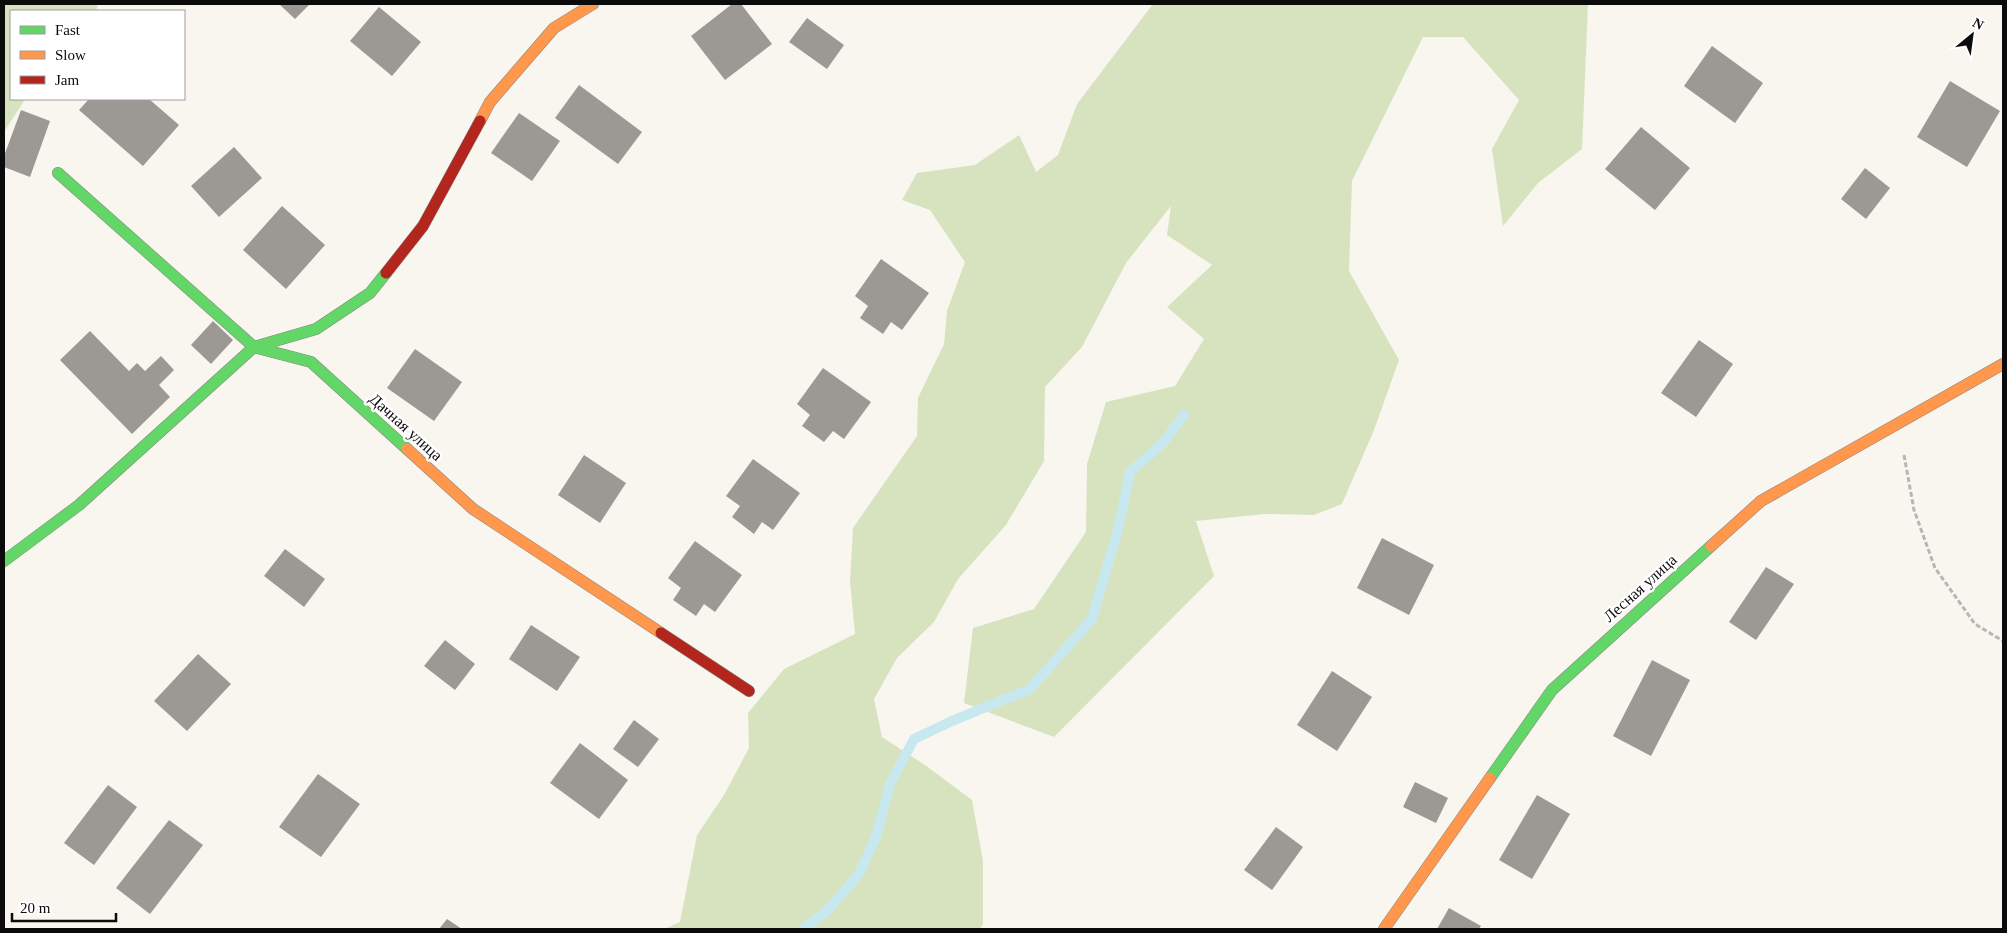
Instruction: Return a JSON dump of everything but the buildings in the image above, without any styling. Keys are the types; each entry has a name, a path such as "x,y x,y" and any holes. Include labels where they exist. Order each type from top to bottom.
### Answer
{"street":[{"path":"4,561 78,505 254,347 316,329 370,293 423,226 490,102 554,28 593,4"},
{"name":"Дачная улица","path":"58,173 254,347 311,362 473,509 749,691"},
{"name":"Лесная улица","path":"1384,929 1552,690 1761,501 2003,364"}],"path":[{"path":"1898,424 1914,510 1935,568 1975,624 2003,642"}],"green space":[{"path":"4,4 98,4 96,10 10,10 10,100 24,101 4,132"},
{"path":"1153,4 1588,4 1582,149 1538,183 1503,226 1492,149 1519,100 1463,37 1423,37 1352,181 1349,271 1399,360 1374,430 1342,504 1314,515 1265,514 1196,521 1214,576 1054,737 964,703 973,628 1034,609 1086,532 1087,464 1106,402 1175,386 1204,339 1167,307 1212,265 1167,235 1171,206 1126,263 1082,347 1045,387 1044,461 1006,525 958,579 934,622 897,658 874,699 882,737 925,765 972,800 983,861 983,924 980,929 664,929 680,922 697,835 724,795 749,748 748,713 784,669 855,634 850,581 853,528 917,436 918,398 944,344 947,311 965,262 930,210 902,200 917,173 975,165 1019,135 1036,172 1058,155 1077,104"}],"waterway":[{"path":"803,929 826,912 859,874 876,837 890,784 914,739 1030,689 1092,619 1119,526 1130,472 1162,444 1184,415"}],"traffic: fast":[{"path":"58,173 254,347 311,362 407,449"},
{"path":"4,561 79,505 254,347 316,329 370,293 386,273"},
{"path":"1490,778 1552,690 1711,546"}],"traffic: slow":[{"path":"480,121 490,102 554,28 593,4"},
{"path":"1711,546 1761,501 2003,364"},
{"path":"407,449 473,509 661,633"},
{"path":"1384,929 1490,778"}],"traffic: jam":[{"path":"386,273 423,226 480,121"},
{"path":"661,633 749,691"}]}
